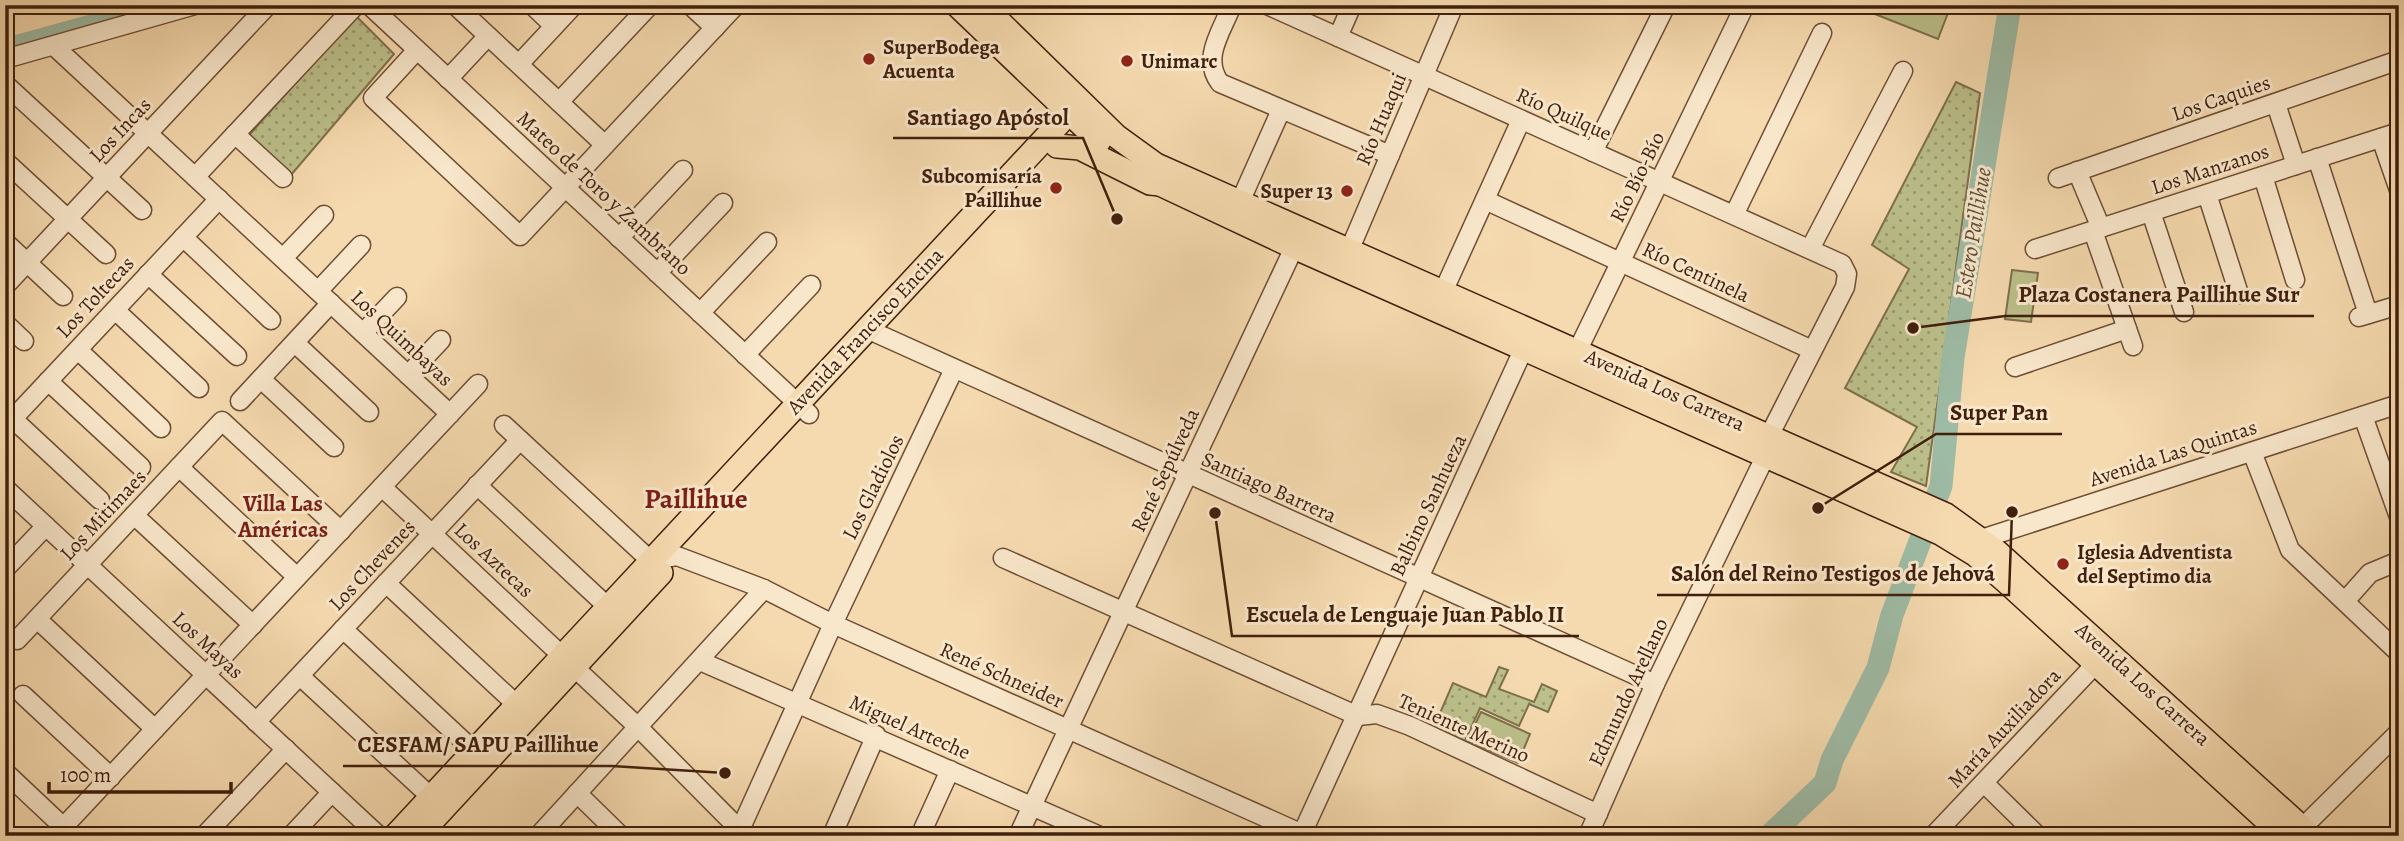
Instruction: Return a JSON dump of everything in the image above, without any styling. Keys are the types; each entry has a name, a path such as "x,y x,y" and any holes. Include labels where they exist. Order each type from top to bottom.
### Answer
{"main road":[{"name":"Avenida Los Carrera","path":"957,5 1080,112 1156,165 1240,202 1298,238 1349,251 1443,292 1573,360 1943,524 1971,542 2299,833"},
{"name":"Avenida Los Carrera","path":"982,5 1119,158 1161,184 1298,238 1524,348 1573,360"},
{"name":"Avenida Francisco Encina","path":"874,332 1058,146 1080,112"},
{"name":"Avenida Francisco Encina","path":"395,836 517,705 569,661 677,556 803,409 1080,112"},
{"path":"1058,146 1080,148 1150,183 1161,184"},
{"name":"Avenida Francisco Encina","path":"418,836 569,661 608,607 803,409"}],"street":[{"path":"5,59 195,5"},
{"name":"Los Incas","path":"5,286 268,5"},
{"path":"195,177 356,5"},
{"name":"Mateo de Toro y Zambrano","path":"369,5 803,409"},
{"path":"455,5 605,145"},
{"path":"532,5 554,26"},
{"path":"519,64 574,5"},
{"path":"559,102 650,5"},
{"path":"690,5 715,28"},
{"path":"417,50 373,98 520,236 736,5"},
{"path":"1233,5 1210,58 1212,72 1220,83 1390,155"},
{"name":"Río Quilque","path":"1267,5 1735,213 1842,264"},
{"path":"1338,37 1352,5"},
{"name":"Río Huaqui","path":"1349,251 1454,5"},
{"path":"1593,152 1666,5"},
{"name":"Río Bío-Bío","path":"1573,360 1745,5"},
{"path":"1735,213 1822,33"},
{"path":"448,79 488,36"},
{"name":"Los Quimbayas","path":"54,46 450,414 155,729 64,833"},
{"name":"Los Caquies","path":"2058,178 2399,60"},
{"path":"1810,249 1903,71"},
{"path":"5,84 142,211"},
{"path":"2276,104 2297,165"},
{"path":"1240,202 1281,110"},
{"path":"1443,292 1521,120"},
{"name":"Los Manzanos","path":"2035,249 2399,132"},
{"path":"235,134 283,178"},
{"path":"2381,138 2399,190"},
{"path":"2317,158 2362,316 2399,304"},
{"path":"5,161 106,254"},
{"path":"619,238 683,170"},
{"path":"2015,367 2130,338 2077,171"},
{"path":"2263,176 2295,280"},
{"path":"2207,194 2239,294"},
{"name":"Los Toltecas","path":"9,423 219,199"},
{"name":"Río Centinela","path":"1485,200 1812,350"},
{"path":"657,273 723,203"},
{"path":"2151,212 2184,312"},
{"path":"283,258 324,215"},
{"path":"183,237 271,320"},
{"name":"René Sepúlveda","path":"1018,836 1298,238"},
{"path":"5,242 63,296"},
{"path":"700,313 766,242"},
{"path":"240,401 295,343 361,245"},
{"name":"Edmundo Arellano","path":"1588,836 1655,684 1812,350 1845,287 1847,274 1842,264"},
{"path":"148,274 237,356"},
{"path":"745,355 811,285"},
{"path":"363,333 397,297"},
{"path":"115,310 199,388"},
{"path":"5,323 24,341"},
{"name":"Santiago Barrera","path":"874,332 1187,476 1655,684"},
{"path":"408,375 441,340"},
{"path":"295,343 369,412"},
{"name":"Balbino Sanhueza","path":"1304,835 1524,348"},
{"path":"78,350 161,428"},
{"name":"Los Gladiolos","path":"740,834 832,624 954,369"},
{"path":"261,379 334,447"},
{"path":"48,381 141,467"},
{"path":"450,414 478,384"},
{"name":"Avenida Las Quintas","path":"1971,542 2399,404"},
{"path":"2363,416 2399,517"},
{"name":"Los Mitimaes","path":"17,640 222,421 341,531"},
{"path":"9,423 100,500"},
{"path":"504,425 651,561 677,556"},
{"name":"Los Chevenes","path":"256,722 520,440"},
{"path":"2252,452 2290,550 2346,600 2399,653"},
{"path":"179,467 298,577"},
{"path":"477,485 608,607"},
{"name":"Los Aztecas","path":"382,487 639,728 740,834"},
{"name":"Los Mayas","path":"5,488 379,836"},
{"path":"134,515 253,625"},
{"path":"6,568 46,526"},
{"name":"René Schneider","path":"677,556 764,589 832,624 1304,835"},
{"name":"Teniente Merino","path":"1003,558 1358,716 1377,714 1410,726 1598,814"},
{"path":"2346,600 2370,573 2399,561"},
{"path":"386,583 517,705"},
{"path":"538,836 764,589"},
{"path":"37,619 155,729"},
{"path":"343,629 474,751"},
{"name":"María Auxiliadora","path":"1933,836 2101,658"},
{"name":"Miguel Arteche","path":"700,661 876,735 950,771 1101,836"},
{"path":"299,676 431,797"},
{"path":"23,695 111,777"},
{"path":"2299,833 2399,732"},
{"path":"832,836 876,735"},
{"path":"204,836 286,749"},
{"path":"920,836 950,771"},
{"path":"5,772 64,833"},
{"path":"1984,783 2038,836"},
{"path":"291,836 332,792"},
{"path":"577,793 621,836"}],"green space":[{"path":"1852,5 1951,5 1938,39"},
{"path":"356,16 394,54 291,175 249,135"},
{"path":"1956,82 1980,93 1926,486 1891,472 1917,427 1845,388 1909,269 1872,245"},
{"path":"2012,270 2038,273 2031,322 2005,319"},
{"path":"1499,667 1508,670 1499,689 1534,702 1542,684 1557,691 1548,712 1529,704 1519,726 1480,708 1465,741 1434,727 1453,683 1486,697"},
{"path":"1481,712 1530,734 1518,763 1467,741"}],"waterway":[{"path":"5,44 147,5"},
{"name":"Estero Paillihue","path":"1769,836 1825,783 1832,760 1878,668 1892,615 1941,486 1953,358 2010,5"}],"place":[{"name":"SuperBodega Acuenta","path":"869,59"},
{"name":"Unimarc","path":"1127,61"},
{"name":"Subcomisaría Paillihue","path":"1056,188"},
{"name":"Super 13","path":"1347,191"},
{"name":"Santiago Apóstol","path":"1117,219"},
{"name":"Plaza Costanera Paillihue Sur","path":"1913,328"},
{"name":"Super Pan","path":"1818,508"},
{"name":"Salón del Reino Testigos de Jehová","path":"2012,512"},
{"name":"Escuela de Lenguaje Juan Pablo II","path":"1215,513"},
{"name":"Iglesia Adventista del Septimo dia","path":"2063,564"},
{"name":"CESFAM/ SAPU Paillihue","path":"725,773"}],"district":[{"name":"Paillihue","path":"696,499"},
{"name":"Villa Las Américas","path":"283,516"}]}
